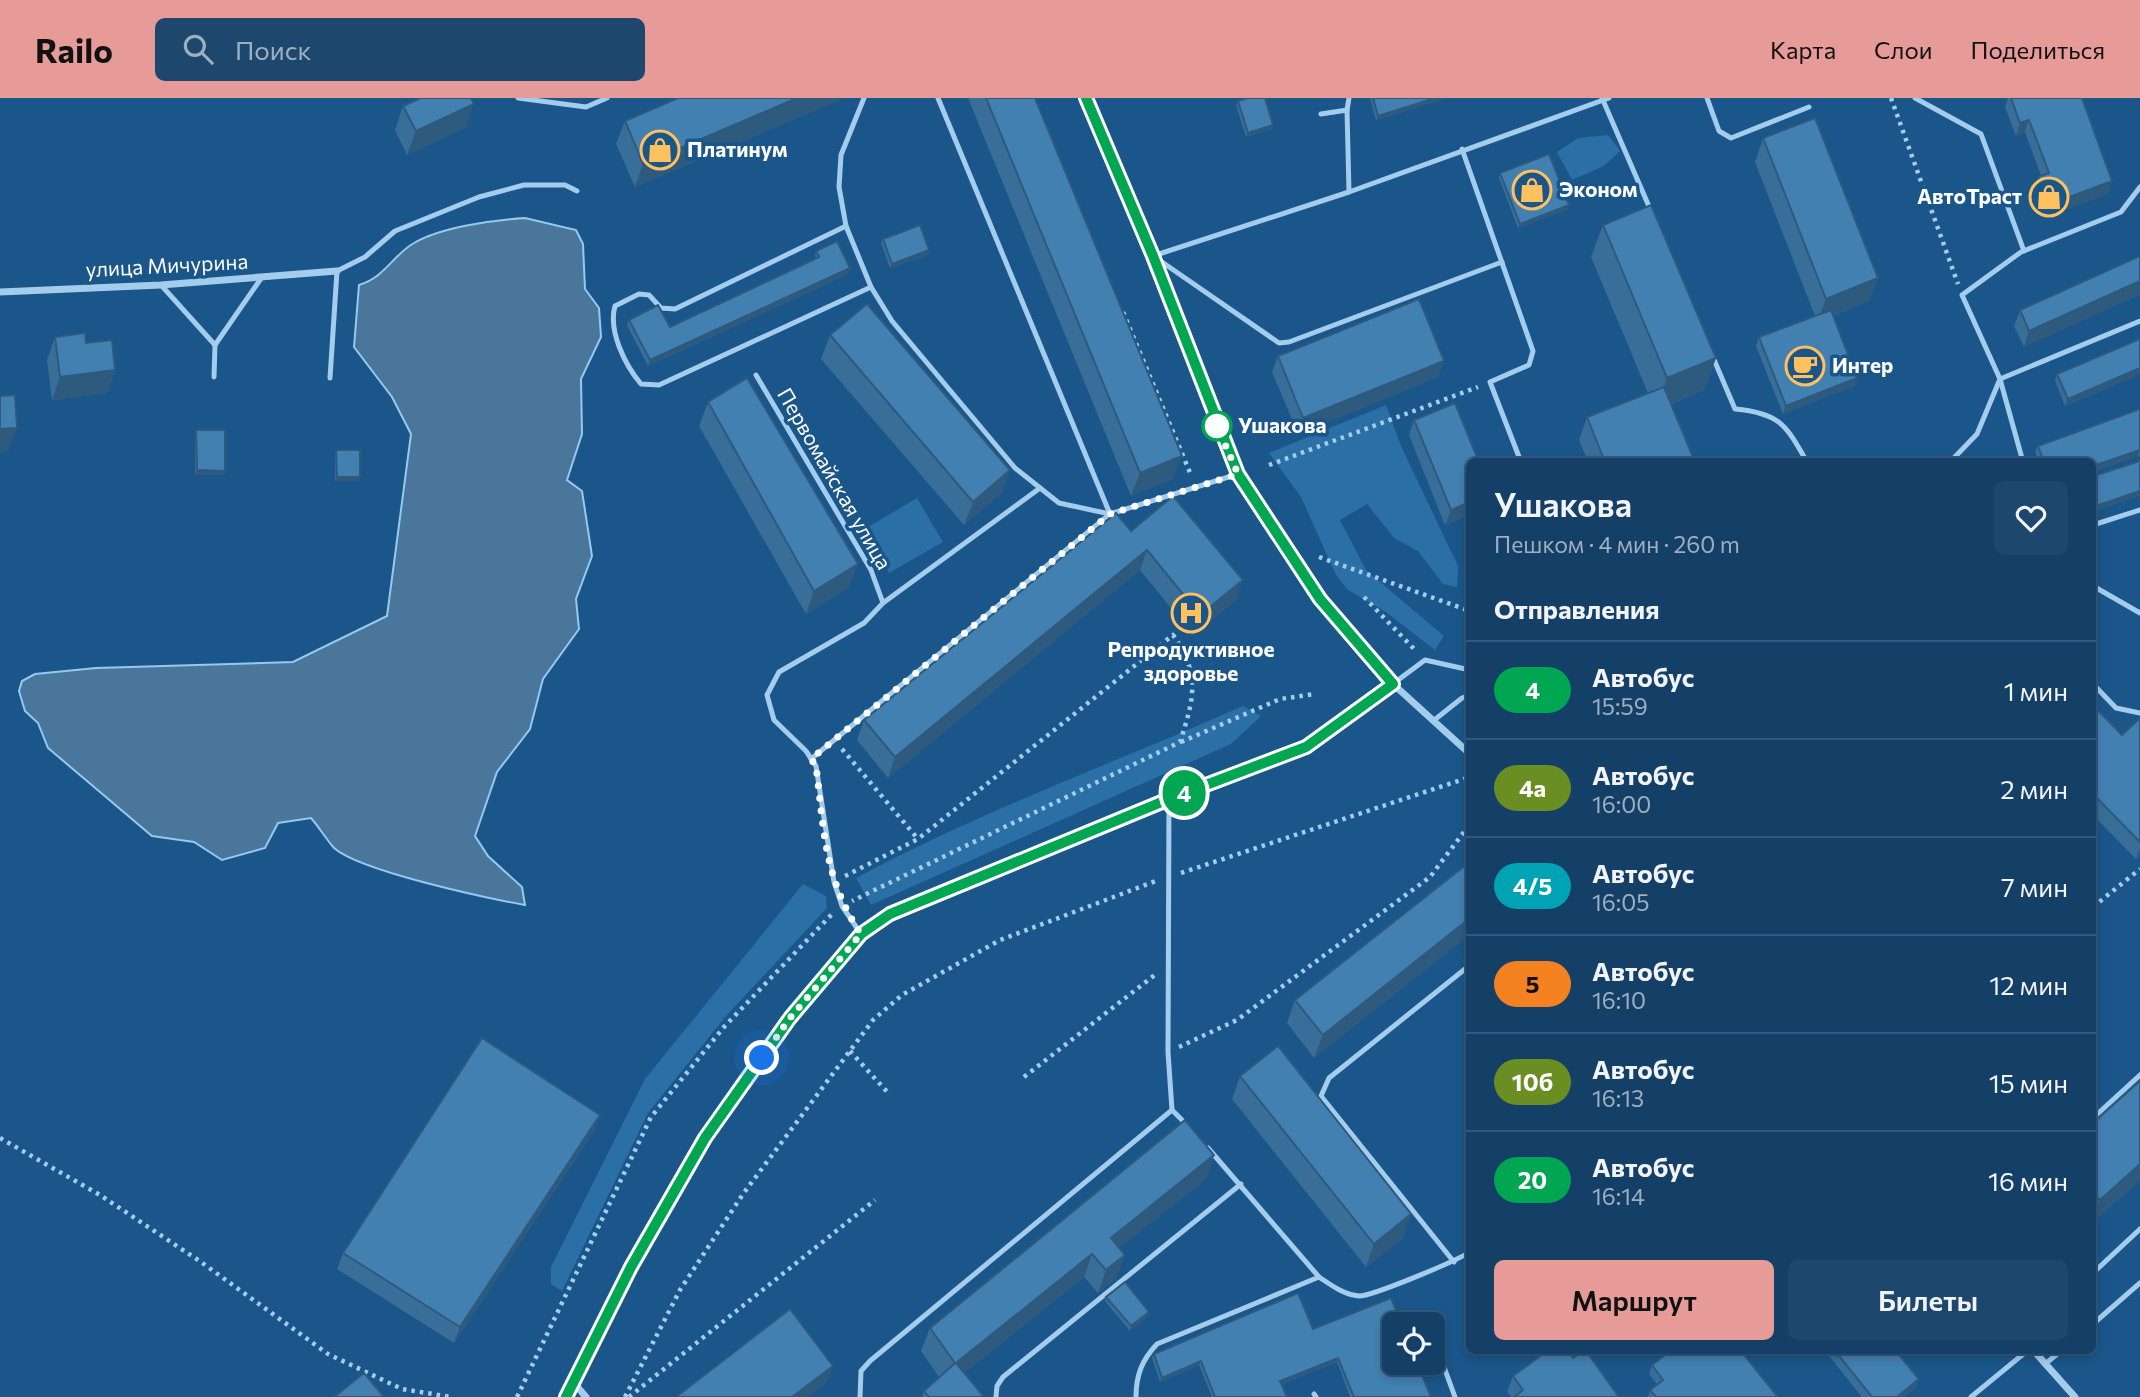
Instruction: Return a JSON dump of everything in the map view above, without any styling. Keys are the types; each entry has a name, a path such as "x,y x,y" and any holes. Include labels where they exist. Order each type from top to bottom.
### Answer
{"street":[{"path":"1086,98 1153,256 1238,474 1320,599 1393,684 1466,750"},
{"name":"улица Мичурина","path":"0,292 160,285 337,271"},
{"path":"566,1397 631,1267 705,1138 790,1018 861,934 890,914 1169,799 1306,747 1393,684"},
{"path":"2037,1354 2075,1397"},
{"path":"574,1383 586,1397"}],"lane":[{"path":"518,98 586,107 607,98"},
{"path":"864,98 841,155 839,187 846,226 871,287 892,321 1006,458 1059,503 1110,514"},
{"path":"938,98 1110,514"},
{"path":"1349,98 1349,192"},
{"path":"1707,98 1719,131 1731,138 1808,107"},
{"path":"1915,98 1981,134 2024,251"},
{"path":"1153,256 1349,192 1605,99 1653,216"},
{"path":"1321,114 1347,110"},
{"path":"1462,149 1533,351 1533,358 1528,365 1490,382 1519,458"},
{"path":"330,377 337,271 365,257 395,231 479,197 524,185 565,185 577,191"},
{"path":"2022,458 2000,379 1962,295 2024,251 2121,212 2140,187"},
{"path":"846,226 675,309 661,308 649,295 639,294 615,306 611,320 629,370 641,384 659,385 690,374 871,287"},
{"path":"1153,256 1279,343 1289,342 1502,262"},
{"path":"214,377 215,345 262,278"},
{"path":"160,285 215,345"},
{"path":"1954,458 1977,434 2000,379 2140,321"},
{"path":"1707,344 1735,409 1767,415 1788,428 1805,458"},
{"name":"Первомайская улица","path":"756,375 871,570 883,603 864,623 779,672 767,695 774,720 816,766 834,882 842,906 861,934"},
{"path":"811,759 1110,514 1238,474"},
{"path":"883,603 1040,488"},
{"path":"2096,524 2140,510"},
{"path":"2096,588 2140,613"},
{"path":"1393,684 1425,660 1466,669"},
{"path":"2096,687 2116,708 2140,713"},
{"path":"1433,720 1466,698"},
{"path":"1169,799 1171,876 1168,1052 1172,1110 1189,1128"},
{"path":"1454,1262 1321,1096 1329,1078 1466,968"},
{"path":"2096,1115 2140,1075"},
{"path":"860,1397 861,1371 870,1361 1172,1110"},
{"path":"1198,1138 1241,1184 1319,1277 1337,1289 1360,1296 1454,1262 1466,1254"},
{"path":"996,1397 997,1386 1003,1377 1241,1184"},
{"path":"2096,1270 2140,1229"},
{"path":"1136,1397 1136,1381 1140,1367 1157,1344 1319,1277"},
{"path":"2096,1322 2139,1287"},
{"path":"1971,1397 2023,1354"},
{"path":"2045,1364 2057,1354"},
{"path":"1445,1370 1455,1397"}],"path":[{"path":"1891,98 1962,295"},
{"path":"1122,311 1195,486"},
{"path":"1269,466 1490,382"},
{"path":"1319,557 1466,610"},
{"path":"1364,597 1419,654"},
{"path":"1180,742 1280,699 1315,694"},
{"path":"835,741 918,839"},
{"path":"627,1397 680,1290 743,1194 873,1020 902,995 1000,940 1171,876 1466,778"},
{"path":"1168,1052 1237,1020 1430,877 1466,829"},
{"path":"2096,905 2140,869"},
{"path":"1024,1077 1168,965"},
{"path":"850,1051 890,1095"},
{"path":"0,1138 100,1195 201,1262 328,1354 402,1389 451,1397"},
{"path":"627,1397 875,1200"}],"shaded area":[{"path":"1608,135 1620,151 1604,166 1572,180 1557,152 1578,138"},
{"path":"525,218 576,230 583,244 585,289 599,308 601,337 581,379 582,434 567,480 582,491 592,556 576,599 579,629 543,679 530,729 497,772 475,836 488,856 522,887 525,905 369,866 334,848 311,818 278,823 265,848 222,860 194,842 152,836 48,748 38,723 25,711 19,691 22,681 35,674 96,668 293,662 387,616 411,434 392,397 354,347 359,285 382,272 407,248 425,237 468,225"},
{"path":"1386,405 1401,446 1458,566 1457,587 1443,584 1418,551 1394,538 1367,504 1340,520 1366,570 1444,636 1435,650 1386,612 1348,590 1336,575 1301,497 1269,453"},
{"path":"917,498 943,542 889,573 863,530"},
{"path":"1243,706 1261,716 1231,744 871,905 856,878 999,809"},
{"path":"803,884 826,896 827,908 726,1016 648,1113 562,1291 551,1284 551,1267 645,1079"}],"building":[{"path":"421,98 471,98 474,104 416,131 403,106"},
{"path":"678,98 797,98 643,164 625,121"},
{"path":"986,98 1035,98 1182,456 1140,473"},
{"path":"1265,98 1273,125 1248,133 1238,101"},
{"path":"1373,98 1435,98 1378,116"},
{"path":"2011,98 2082,98 2112,181 2048,205 2038,177 2049,173 2029,120 2020,123"},
{"path":"1815,118 1878,278 1826,299 1763,138"},
{"name":"Эконом","path":"1549,154 1569,205 1520,224 1500,173"},
{"path":"1651,205 1716,358 1667,378 1603,225"},
{"path":"920,225 929,250 892,264 883,239"},
{"path":"837,241 850,268 650,360 629,320 658,305 670,327 819,257 816,251"},
{"path":"2140,256 2140,281 2029,331 2020,310"},
{"path":"1419,299 1444,361 1303,418 1278,356"},
{"path":"867,304 1010,470 973,502 830,335"},
{"name":"Интер","path":"1831,310 1857,378 1786,406 1759,337"},
{"path":"85,333 86,343 112,340 115,370 60,377 55,337"},
{"path":"2140,339 2140,368 2068,399 2057,374"},
{"path":"747,378 858,564 814,591 708,402"},
{"path":"1664,387 1693,458 1603,458 1587,417"},
{"path":"15,395 17,428 0,429 0,396"},
{"path":"1455,403 1477,458 1466,458 1466,504 1451,510 1414,420"},
{"path":"2140,409 2140,450 2096,465 2096,458 2042,458 2038,446"},
{"path":"196,430 225,430 225,471 197,470"},
{"path":"336,450 360,450 360,477 337,477"},
{"path":"2140,461 2140,491 2096,506 2097,475"},
{"path":"1173,496 1243,580 1200,615 1147,550 895,757 864,720 1116,513 1131,531"},
{"path":"2096,708 2122,735 2140,718 2140,842 2096,797"},
{"path":"1466,865 1466,921 1323,1035 1295,1000"},
{"path":"482,1038 600,1115 460,1327 343,1253"},
{"path":"1278,1046 1411,1214 1374,1244 1240,1076"},
{"path":"2140,1081 2140,1164 2100,1200 2096,1196 2096,1120"},
{"path":"1185,1120 1214,1155 1111,1238 1125,1255 1106,1270 1092,1254 956,1363 984,1397 929,1397 924,1391 955,1363 930,1328"},
{"path":"1125,1282 1149,1312 1131,1326 1106,1297"},
{"path":"1298,1293 1313,1329 1391,1298 1397,1312 1382,1312 1382,1375 1422,1375 1431,1397 1354,1397 1338,1358 1280,1381 1287,1397 1215,1397 1201,1361 1162,1378 1154,1354"},
{"path":"790,1309 833,1366 792,1397 676,1397"},
{"path":"1543,1354 1570,1354 1573,1358 1579,1354 1588,1354 1619,1397 1514,1397 1523,1390 1513,1376"},
{"path":"1666,1354 1743,1354 1778,1397 1656,1397 1650,1390 1663,1380 1652,1365"},
{"path":"1837,1354 1898,1354 1919,1379 1897,1397 1872,1397"},
{"path":"364,1373 384,1397 334,1397"}],"bus line":[{"name":"4","path":"566,1397 631,1267 705,1138 790,1018 861,934 890,914 1169,799 1306,747 1393,684 1320,599 1238,474 1153,256 1086,98"}],"place":[{"name":"Платинум","path":"660,150"},
{"name":"Эконом","path":"1532,190"},
{"name":"АвтоТраст","path":"2049,197"},
{"name":"Интер","path":"1805,366"},
{"name":"Ушакова","path":"1217,426"},
{"name":"Репродуктивное здоровье","path":"1191,613"}],"route":[{"path":"762,1058 790,1018 861,934 842,906 834,882 816,766 811,759 1110,514 1238,474 1217,426"}]}
